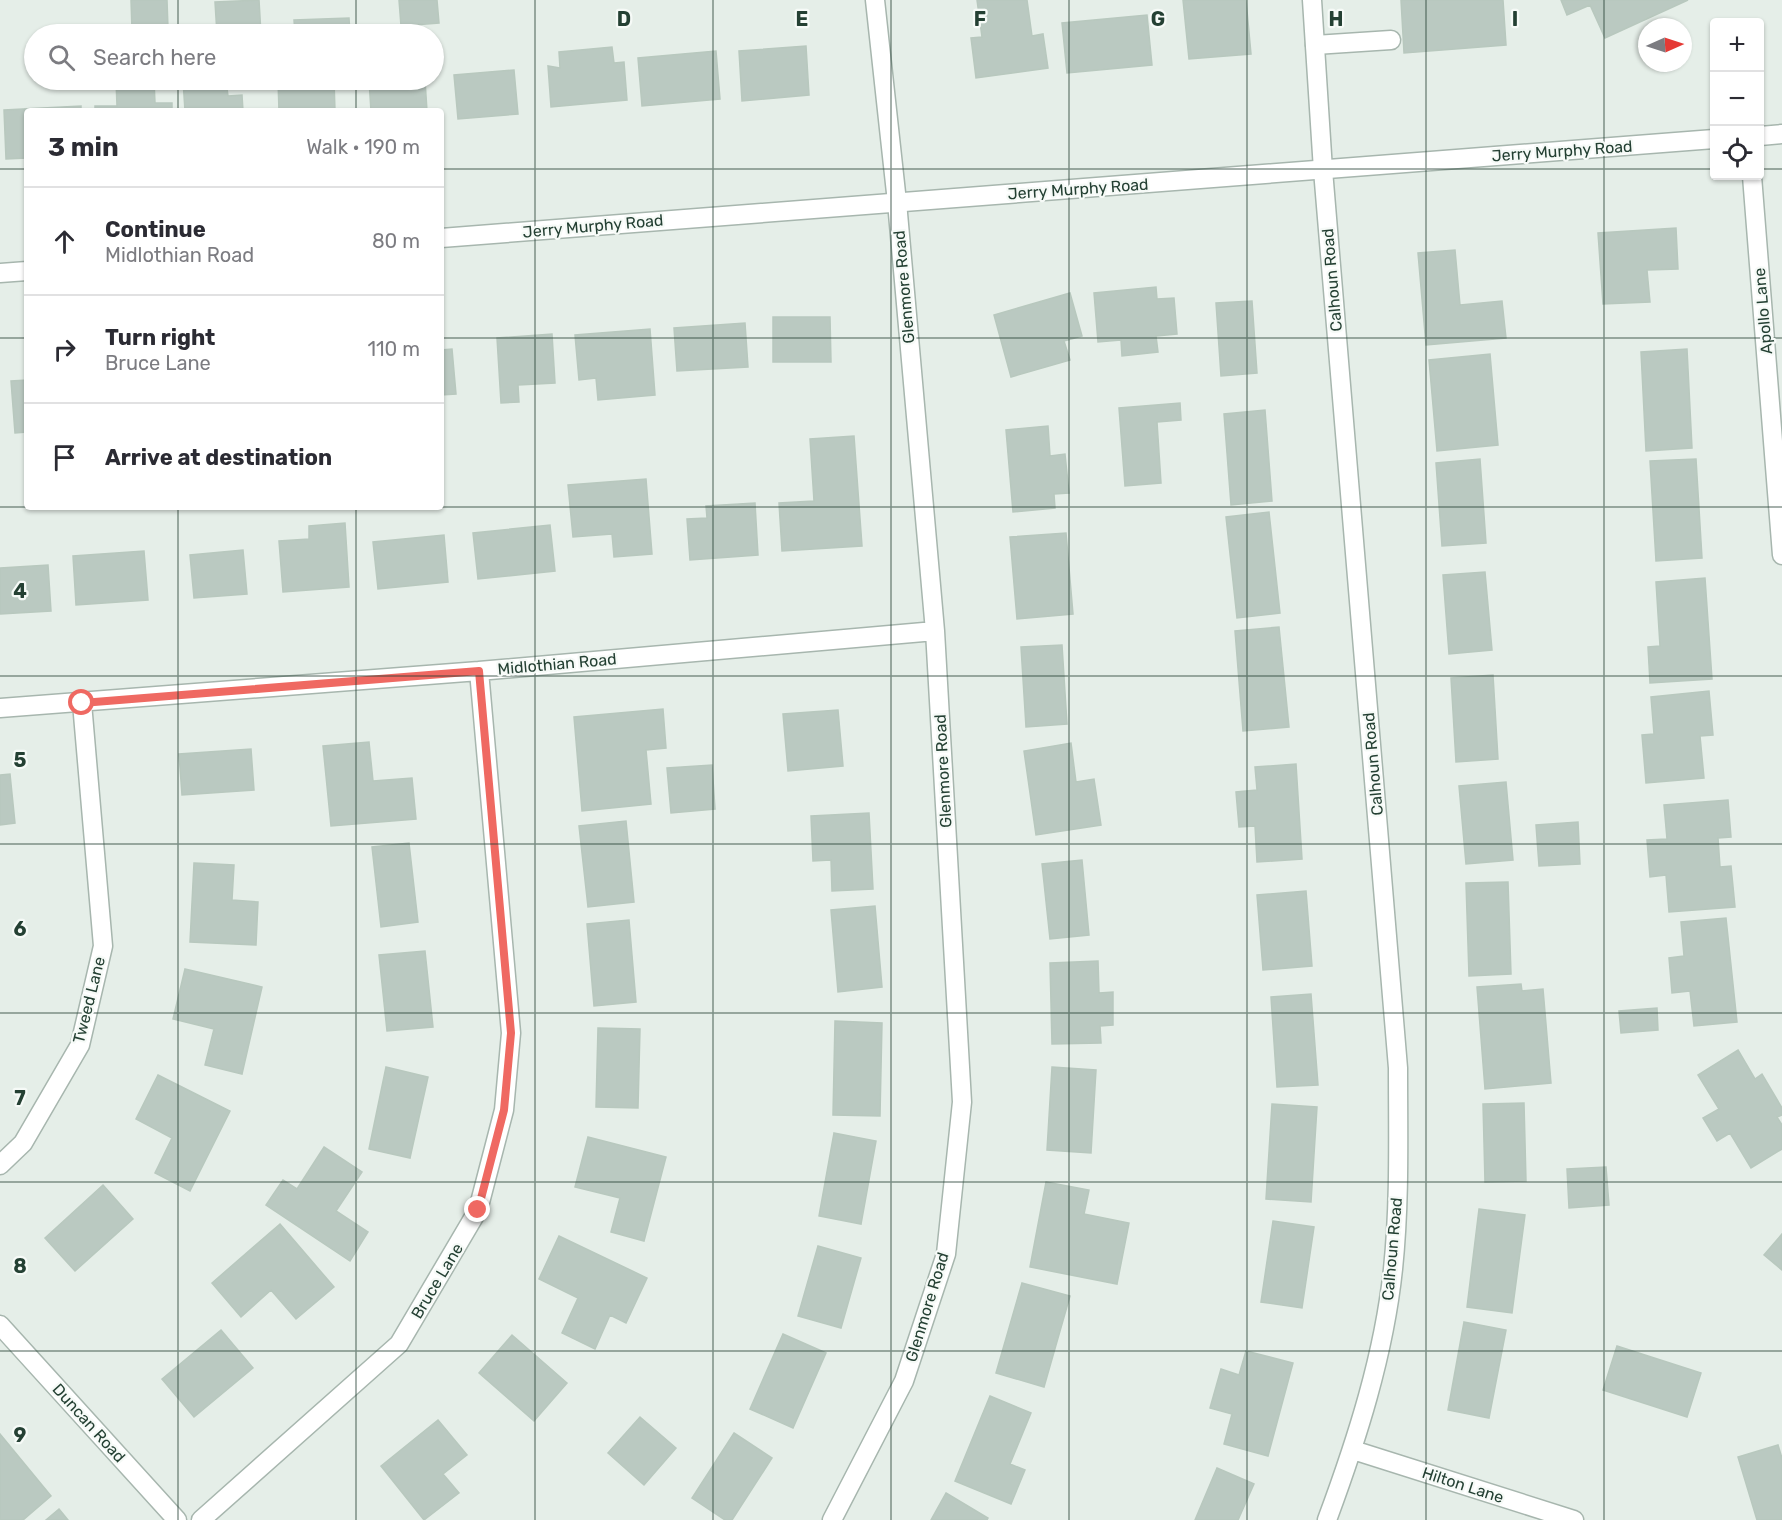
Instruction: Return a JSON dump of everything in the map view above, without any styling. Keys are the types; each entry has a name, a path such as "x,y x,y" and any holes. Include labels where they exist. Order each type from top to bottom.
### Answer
{"street":[{"name":"Glenmore Road","path":"832,1520 904,1381 946,1254 962,1101 935,631 897,202 875,0"},
{"name":"Calhoun Road","path":"1312,0 1323,170 1398,1068 1398,1177 1393,1270 1376,1369 1353,1450 1327,1520"},
{"path":"1315,45 1391,40"},
{"path":"1764,136 1782,134"},
{"name":"Jerry Murphy Road","path":"444,238 1710,139"},
{"name":"Apollo Lane","path":"1752,180 1782,555"},
{"path":"0,273 24,271"},
{"name":"Midlothian Road","path":"0,708 479,671 935,631"},
{"name":"Bruce Lane","path":"201,1520 399,1344 478,1210 504,1110 511,1033 479,671"},
{"name":"Tweed Lane","path":"0,1165 23,1143 80,1045 103,946 82,703"},
{"name":"Duncan Road","path":"0,1325 177,1520"},
{"name":"Hilton Lane","path":"1353,1450 1574,1520"}],"building":[{"path":"131,0 167,0 168,24 132,24"},
{"path":"259,0 260,24 216,24 215,2"},
{"path":"399,0 437,0 439,23 401,24"},
{"path":"977,0 1027,0 1032,36 1043,34 1048,68 976,78 971,38 982,37"},
{"path":"1183,0 1246,0 1251,54 1189,59"},
{"path":"1401,0 1503,0 1506,45 1404,53"},
{"path":"1561,0 1688,0 1649,18 1638,18 1638,23 1605,38 1590,5 1567,15"},
{"path":"1147,15 1152,65 1067,73 1062,23"},
{"path":"349,18 349,24 294,24 294,20"},
{"path":"806,46 809,95 742,101 739,51"},
{"path":"612,47 614,63 624,62 627,100 551,107 548,66 560,68 559,52"},
{"path":"716,51 720,99 642,106 638,58"},
{"path":"514,70 518,114 458,119 454,75"},
{"path":"116,90 154,90 155,103 172,103 172,108 95,108 95,106 117,106"},
{"path":"184,90 227,90 228,96 242,95 243,108 185,108"},
{"path":"278,90 334,90 335,108 279,108"},
{"path":"370,90 426,90 427,108 371,108"},
{"path":"81,106 81,108 42,108"},
{"path":"24,109 24,158 6,159 4,110"},
{"path":"1676,228 1678,269 1647,270 1650,302 1603,304 1598,233"},
{"path":"1455,250 1460,305 1502,301 1506,338 1426,345 1418,253"},
{"path":"1156,287 1157,299 1174,298 1177,334 1156,336 1158,352 1122,356 1121,340 1098,342 1094,293"},
{"path":"1070,293 1082,336 1064,341 1070,360 1011,377 994,315"},
{"path":"1252,301 1257,373 1221,376 1216,303"},
{"path":"773,317 830,317 831,362 773,362"},
{"path":"745,323 748,367 677,371 674,328"},
{"path":"650,329 655,395 598,400 596,378 579,380 575,335"},
{"path":"552,334 555,383 518,385 519,402 501,403 497,338"},
{"path":"452,349 456,394 444,395 444,350"},
{"path":"1687,349 1692,448 1646,451 1641,352"},
{"path":"1490,354 1498,445 1437,451 1429,360"},
{"path":"24,380 24,432 15,433 11,381"},
{"path":"1180,403 1181,420 1157,422 1161,483 1125,486 1119,408"},
{"path":"1265,410 1272,501 1231,505 1224,414"},
{"path":"1048,426 1050,456 1065,454 1069,493 1054,494 1055,508 1013,512 1006,430"},
{"path":"854,436 862,546 782,551 779,503 814,501 810,439"},
{"path":"1480,459 1486,543 1442,546 1436,463"},
{"path":"1696,459 1702,558 1656,561 1650,461"},
{"path":"646,479 652,554 614,557 612,534 573,537 568,485"},
{"path":"755,503 758,555 690,560 687,519 707,518 706,506"},
{"path":"1269,512 1280,613 1237,618 1226,517"},
{"path":"345,523 349,587 283,592 279,541 309,539 309,526"},
{"path":"550,525 555,571 478,579 473,533"},
{"path":"1066,533 1073,614 1017,619 1010,537"},
{"path":"444,535 448,582 378,589 373,542"},
{"path":"243,550 247,594 194,598 190,555"},
{"path":"144,551 148,600 76,605 73,556"},
{"path":"48,565 51,611 0,614 0,568"},
{"path":"1485,572 1492,650 1449,654 1443,575"},
{"path":"1705,578 1712,679 1650,683 1648,647 1660,646 1656,582"},
{"path":"1279,627 1289,727 1243,731 1235,631"},
{"path":"1062,645 1067,724 1026,727 1021,647"},
{"path":"1493,675 1498,759 1456,762 1451,678"},
{"path":"1709,691 1713,735 1700,736 1704,778 1646,783 1642,735 1654,734 1651,697"},
{"path":"663,709 666,748 646,750 651,804 582,811 574,717"},
{"path":"838,710 843,766 788,771 783,714"},
{"path":"369,742 373,781 412,778 416,819 331,826 323,746"},
{"path":"1071,743 1076,782 1094,779 1101,825 1036,835 1024,751"},
{"path":"251,749 254,790 182,795 179,754"},
{"path":"1296,764 1302,859 1257,862 1255,826 1239,827 1236,792 1257,790 1255,767"},
{"path":"712,765 715,809 671,813 667,768"},
{"path":"10,774 15,823 0,825 0,775"},
{"path":"1506,782 1513,860 1466,864 1459,786"},
{"path":"1728,800 1731,837 1718,838 1720,867 1731,866 1735,907 1669,912 1666,875 1650,877 1647,840 1667,839 1664,805"},
{"path":"869,813 873,889 832,891 831,860 813,861 811,816"},
{"path":"626,821 634,902 588,907 579,826"},
{"path":"1578,822 1580,864 1539,866 1536,825"},
{"path":"409,843 418,922 381,927 372,847"},
{"path":"1082,860 1089,935 1050,939 1042,864"},
{"path":"194,863 234,865 232,900 258,902 256,945 190,942"},
{"path":"1508,882 1511,974 1469,976 1466,883"},
{"path":"1306,891 1312,966 1263,970 1257,895"},
{"path":"875,906 882,987 838,992 831,910"},
{"path":"1726,918 1737,1022 1694,1026 1690,991 1672,993 1669,958 1684,956 1681,922"},
{"path":"629,920 636,1002 594,1006 587,924"},
{"path":"425,951 433,1027 387,1031 379,955"},
{"path":"1098,961 1099,993 1113,992 1113,1025 1100,1026 1101,1043 1052,1044 1050,963"},
{"path":"185,969 262,987 242,1074 205,1065 214,1029 173,1019"},
{"path":"1521,984 1522,991 1543,989 1551,1083 1485,1089 1477,987"},
{"path":"1311,994 1318,1085 1277,1087 1271,997"},
{"path":"1657,1008 1658,1030 1621,1033 1619,1011"},
{"path":"835,1021 882,1023 880,1116 833,1115"},
{"path":"598,1028 640,1029 638,1108 596,1107"},
{"path":"1738,1050 1755,1079 1762,1074 1782,1108 1782,1115 1777,1117 1782,1125 1782,1149 1751,1168 1730,1133 1717,1141 1703,1118 1719,1109 1698,1075"},
{"path":"386,1067 428,1077 410,1158 369,1149"},
{"path":"1052,1067 1096,1070 1091,1153 1047,1150"},
{"path":"158,1075 230,1111 190,1191 155,1173 172,1138 136,1119"},
{"path":"1524,1103 1526,1181 1485,1182 1483,1104"},
{"path":"1272,1104 1317,1107 1311,1202 1266,1199"},
{"path":"834,1133 876,1141 861,1224 819,1216"},
{"path":"588,1137 666,1157 644,1241 611,1232 620,1198 575,1187"},
{"path":"324,1147 362,1172 336,1211 368,1232 350,1261 266,1205 283,1180 297,1189"},
{"path":"1606,1167 1609,1205 1569,1208 1567,1169"},
{"path":"1046,1182 1089,1190 1084,1214 1129,1223 1117,1284 1030,1267"},
{"path":"103,1185 133,1219 75,1271 45,1238"},
{"path":"1479,1209 1525,1215 1512,1313 1467,1307"},
{"path":"1273,1221 1314,1227 1302,1308 1261,1302"},
{"path":"280,1224 334,1287 296,1319 271,1290 241,1317 212,1283"},
{"path":"1782,1234 1782,1270 1764,1255"},
{"path":"559,1236 647,1278 626,1323 610,1315 595,1349 562,1333 578,1298 539,1279"},
{"path":"818,1246 861,1258 841,1328 798,1316"},
{"path":"1022,1283 1070,1296 1044,1387 996,1373"},
{"path":"1464,1322 1506,1330 1489,1418 1448,1410"},
{"path":"221,1330 253,1368 194,1417 162,1379"},
{"path":"783,1334 826,1353 793,1428 750,1409"},
{"path":"512,1335 567,1383 534,1421 479,1373"},
{"path":"1617,1346 1701,1373 1687,1417 1603,1390"},
{"path":"1246,1351 1293,1363 1268,1456 1224,1444 1232,1414 1210,1408 1221,1369 1239,1375"},
{"path":"990,1396 1031,1413 1010,1464 1025,1470 1011,1504 955,1481"},
{"path":"640,1417 676,1448 644,1485 608,1453"},
{"path":"438,1420 467,1455 443,1474 459,1493 424,1520 381,1466"},
{"path":"734,1433 772,1458 732,1520 725,1520 692,1498"},
{"path":"0,1434 51,1496 23,1520 0,1520"},
{"path":"1778,1445 1782,1458 1782,1520 1757,1520 1738,1457"},
{"path":"1217,1468 1254,1484 1238,1520 1195,1520"},
{"path":"946,1493 988,1518 987,1520 931,1520"},
{"path":"59,1509 68,1520 46,1520"}],"route":[{"path":"82,703 479,671 511,1033 504,1110 478,1210"}]}
